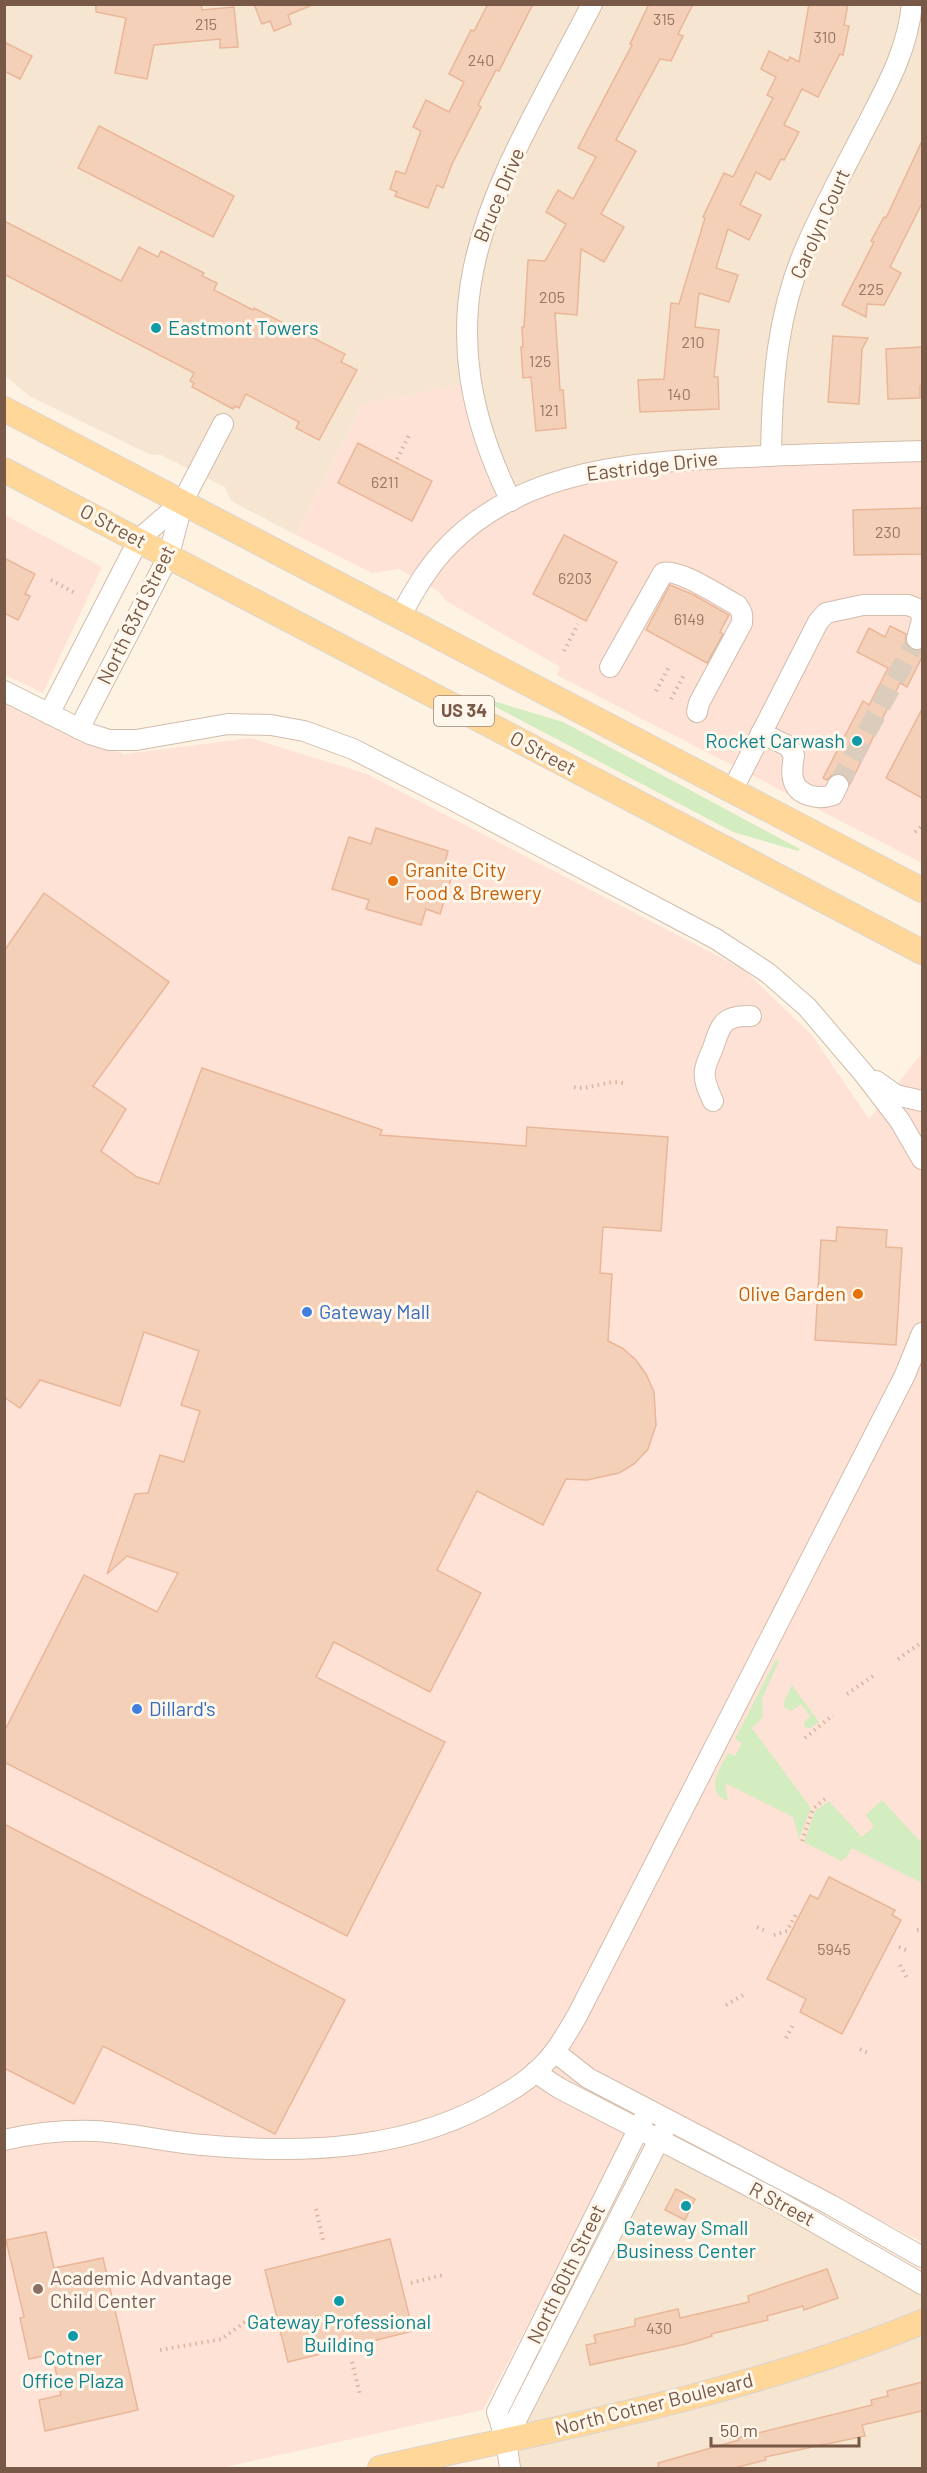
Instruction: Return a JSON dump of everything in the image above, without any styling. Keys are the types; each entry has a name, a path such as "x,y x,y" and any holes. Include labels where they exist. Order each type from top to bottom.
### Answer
{"main road":[{"name":"US 34","path":"4,409 922,890"},
{"name":"O Street","path":"4,470 922,952"},
{"name":"North Cotner Boulevard","path":"380,2469 721,2390 802,2367 922,2322"}],"street":[{"name":"Bruce Drive","path":"511,501 484,439 470,383 466,336 473,266 484,224 500,183 592,4"},
{"name":"Carolyn Court","path":"771,456 773,371 792,282 812,233 898,63 908,33 912,4"},
{"path":"183,501 223,424"},
{"name":"Eastridge Drive","path":"401,615 426,572 451,543 482,518 511,501 553,483 594,471 644,464 771,456 922,452"},
{"name":"North 63rd Street","path":"49,714 139,539 183,501"},
{"name":"North 63rd Street","path":"79,729 169,555 183,501"},
{"path":"610,667 663,573 668,571 678,574 737,605 743,616 742,623 699,703 697,712"},
{"path":"733,789 818,622 826,613 863,605 908,605 918,609 920,625"},
{"path":"4,691 79,729 109,740 128,741 228,724 271,724 304,731 353,749 676,917 768,973 807,1007 864,1074 920,1148"},
{"path":"761,733 788,746 794,755 792,776 794,782 804,793 823,798 833,795 838,785"},
{"path":"713,1101 705,1070 720,1026 728,1019 737,1016 751,1016"},
{"path":"864,1074 896,1095 922,1101"},
{"path":"4,2140 71,2131 107,2132 204,2145 259,2149 330,2148 422,2131 469,2115 516,2087 536,2072 555,2052 577,2016 905,1375 922,1333"},
{"name":"R Street","path":"555,2052 588,2078 831,2205 922,2257"},
{"name":"R Street","path":"536,2072 559,2088 777,2200 922,2284"},
{"name":"North 60th Street","path":"510,2469 506,2440 497,2412 648,2110"},
{"name":"North 60th Street","path":"506,2440 669,2121"}],"path":[{"path":"397,459 409,435"},
{"path":"51,580 75,593"},
{"path":"564,651 578,624"},
{"path":"656,691 670,665"},
{"path":"671,699 685,673"},
{"path":"915,832 922,826"},
{"path":"574,1087 580,1089 616,1082 623,1083"},
{"path":"898,1659 922,1642"},
{"path":"847,1694 876,1674"},
{"path":"805,1738 834,1715"},
{"path":"802,1841 813,1809 825,1799"},
{"path":"774,1935 787,1931 796,1914"},
{"path":"757,1927 768,1932"},
{"path":"917,1930 922,1929"},
{"path":"899,1947 908,1951"},
{"path":"900,1965 908,1980"},
{"path":"726,2005 743,1995"},
{"path":"786,2038 794,2023"},
{"path":"860,2049 870,2054"},
{"path":"316,2209 323,2240"},
{"path":"411,2283 443,2275"},
{"path":"160,2350 222,2339 246,2321 264,2317"},
{"path":"352,2362 360,2395"}],"shaded area":[{"path":"4,5 922,5 922,451 511,501 363,404 296,535 231,501 225,487 161,455 149,454 29,396 5,376"},
{"path":"470,383 511,501 573,476 922,451 922,863 557,675 560,667 446,601 439,592 399,569 372,573 296,535 363,404"},
{"path":"5,515 102,567 43,693 5,675"},
{"name":"Gateway Mall","path":"4,703 124,754 251,738 367,774 743,969 811,1034 869,1119 922,1053 922,2242 647,2099 483,2410 221,2468 5,2468 4,2126 12,2125 4,2125"},
{"path":"653,2127 922,2275 922,2468 510,2468 510,2414"}],"green space":[{"path":"473,695 563,722 800,849 798,851 733,832"},
{"path":"776,1659 779,1661 762,1699 763,1717 752,1728 811,1808 799,1839 793,1817 725,1783 728,1801 720,1797 715,1786 718,1773 728,1753 735,1756 742,1743 735,1739"},
{"path":"792,1685 819,1722 811,1728 804,1727 804,1722 810,1716 801,1704 791,1711 784,1707"},
{"path":"882,1800 922,1843 922,1883 852,1848 846,1858 841,1861 804,1842 815,1811 829,1801 862,1837 874,1827 866,1815"}],"building":[{"path":"96,4 201,4 202,10 234,7 238,47 220,48 220,39 154,45 147,79 115,73 126,18 96,12"},
{"path":"254,4 310,4 310,6 288,15 291,24 274,31 270,21 262,24"},
{"path":"488,4 533,4 499,71 496,70 478,105 481,107 452,164 443,188 437,185 428,208 395,196 397,192 390,189 396,171 405,174 421,131 413,127 426,100 449,112 464,82 449,74 471,30 474,31"},
{"path":"649,4 693,4 678,34 683,36 671,61 660,59 616,140 636,151 601,214 624,227 604,262 581,249 577,315 555,313 560,390 563,390 566,428 536,431 531,377 523,378 521,347 523,347 522,327 524,327 528,260 545,261 566,224 546,212 558,190 573,199 596,157 578,148 632,45 630,44"},
{"path":"809,4 848,4 844,25 849,26 843,55 840,54 818,97 802,89 784,125 799,132 770,180 756,172 740,205 761,215 749,240 728,229 716,268 738,275 729,302 699,293 695,327 719,330 714,377 718,377 719,409 640,412 638,380 664,379 671,303 679,304 705,218 703,217 724,173 733,177 773,98 767,95 776,77 761,69 769,51 788,61 790,57 799,62"},
{"path":"4,42 32,56 20,79 4,71"},
{"path":"99,126 234,196 213,237 78,168"},
{"path":"922,141 922,203 890,267 901,273 884,305 867,304 866,317 842,305 874,242 871,241 884,217 886,218"},
{"name":"Eastmont Towers","path":"4,221 121,281 139,247 158,257 161,251 204,273 202,276 217,283 214,290 345,354 341,362 357,370 319,440 296,428 299,422 246,394 239,408 235,406 233,409 192,387 194,383 190,381 194,373 4,274"},
{"path":"833,336 868,338 862,349 859,404 828,402"},
{"path":"922,347 920,398 888,399 886,349"},
{"path":"358,443 432,481 412,521 338,483"},
{"path":"922,508 922,554 854,555 853,510"},
{"path":"564,535 617,562 586,621 533,594"},
{"path":"4,558 35,574 25,594 30,596 18,620 4,613"},
{"path":"670,585 694,595 729,615 720,632 723,634 707,663 646,630"},
{"name":"Rocket Carwash","path":"890,626 906,634 905,642 909,648 915,651 922,649 922,657 907,687 900,683 850,784 848,778 838,773 827,780 823,778 863,701 869,705 888,668 857,652 869,628 885,637"},
{"path":"922,709 922,798 886,778"},
{"name":"Granite City Food & Brewery","path":"376,828 448,851 443,869 453,872 440,914 426,909 421,925 366,909 369,900 332,889 349,837 371,844"},
{"name":"Gateway Mall","path":"44,893 169,982 93,1086 126,1109 101,1151 137,1177 159,1184 202,1068 382,1130 380,1135 526,1146 527,1127 668,1137 661,1231 603,1227 600,1273 612,1274 608,1341 622,1348 635,1359 646,1374 654,1392 656,1425 648,1449 634,1464 619,1473 587,1480 566,1479 543,1525 477,1491 437,1570 481,1593 430,1692 334,1642 316,1677 445,1742 347,1936 4,1762 4,1732 84,1575 157,1612 178,1573 127,1556 107,1574 135,1494 148,1493 160,1455 184,1462 200,1411 181,1405 199,1351 144,1332 120,1406 40,1380 20,1408 4,1397 4,951"},
{"name":"Olive Garden","path":"837,1227 887,1230 886,1247 902,1248 896,1345 815,1340 821,1240 836,1241"},
{"path":"4,1824 345,2000 275,2134 103,2046 74,2104 4,2068"},
{"path":"829,1877 895,1910 892,1915 901,1920 842,2034 800,2012 806,1999 767,1979 810,1895 818,1899"},
{"name":"Gateway Small Business Center","path":"676,2189 695,2199 685,2220 665,2210"},
{"name":"Cotner Office Plaza","path":"46,2232 54,2268 103,2258 138,2410 45,2431 39,2400 61,2395 52,2354 29,2359 20,2318 24,2317 6,2240"},
{"name":"Gateway Professional Building","path":"390,2239 413,2331 288,2362 265,2270"},
{"path":"827,2269 838,2298 804,2310 803,2306 767,2316 768,2320 711,2334 712,2336 686,2344 590,2365 586,2345 596,2343 594,2335 635,2326 635,2319 678,2309 680,2318 749,2302 748,2296"},
{"path":"922,2382 922,2411 862,2425 865,2436 765,2457 766,2460 730,2469 659,2469 658,2463 739,2440 738,2438 872,2405 871,2400 888,2396 887,2391"}],"tunnel":[{"path":"838,785 917,639"}],"place":[{"name":"Eastmont Towers","path":"156,328"},
{"name":"Rocket Carwash","path":"857,741"},
{"name":"Granite City Food & Brewery","path":"393,881"},
{"name":"Olive Garden","path":"858,1294"},
{"name":"Gateway Mall","path":"307,1312"},
{"name":"Dillard's","path":"137,1709"},
{"name":"Gateway Small Business Center","path":"686,2206"},
{"name":"Academic Advantage Child Center","path":"38,2289"},
{"name":"Gateway Professional Building","path":"339,2301"},
{"name":"Cotner Office Plaza","path":"73,2336"}]}
